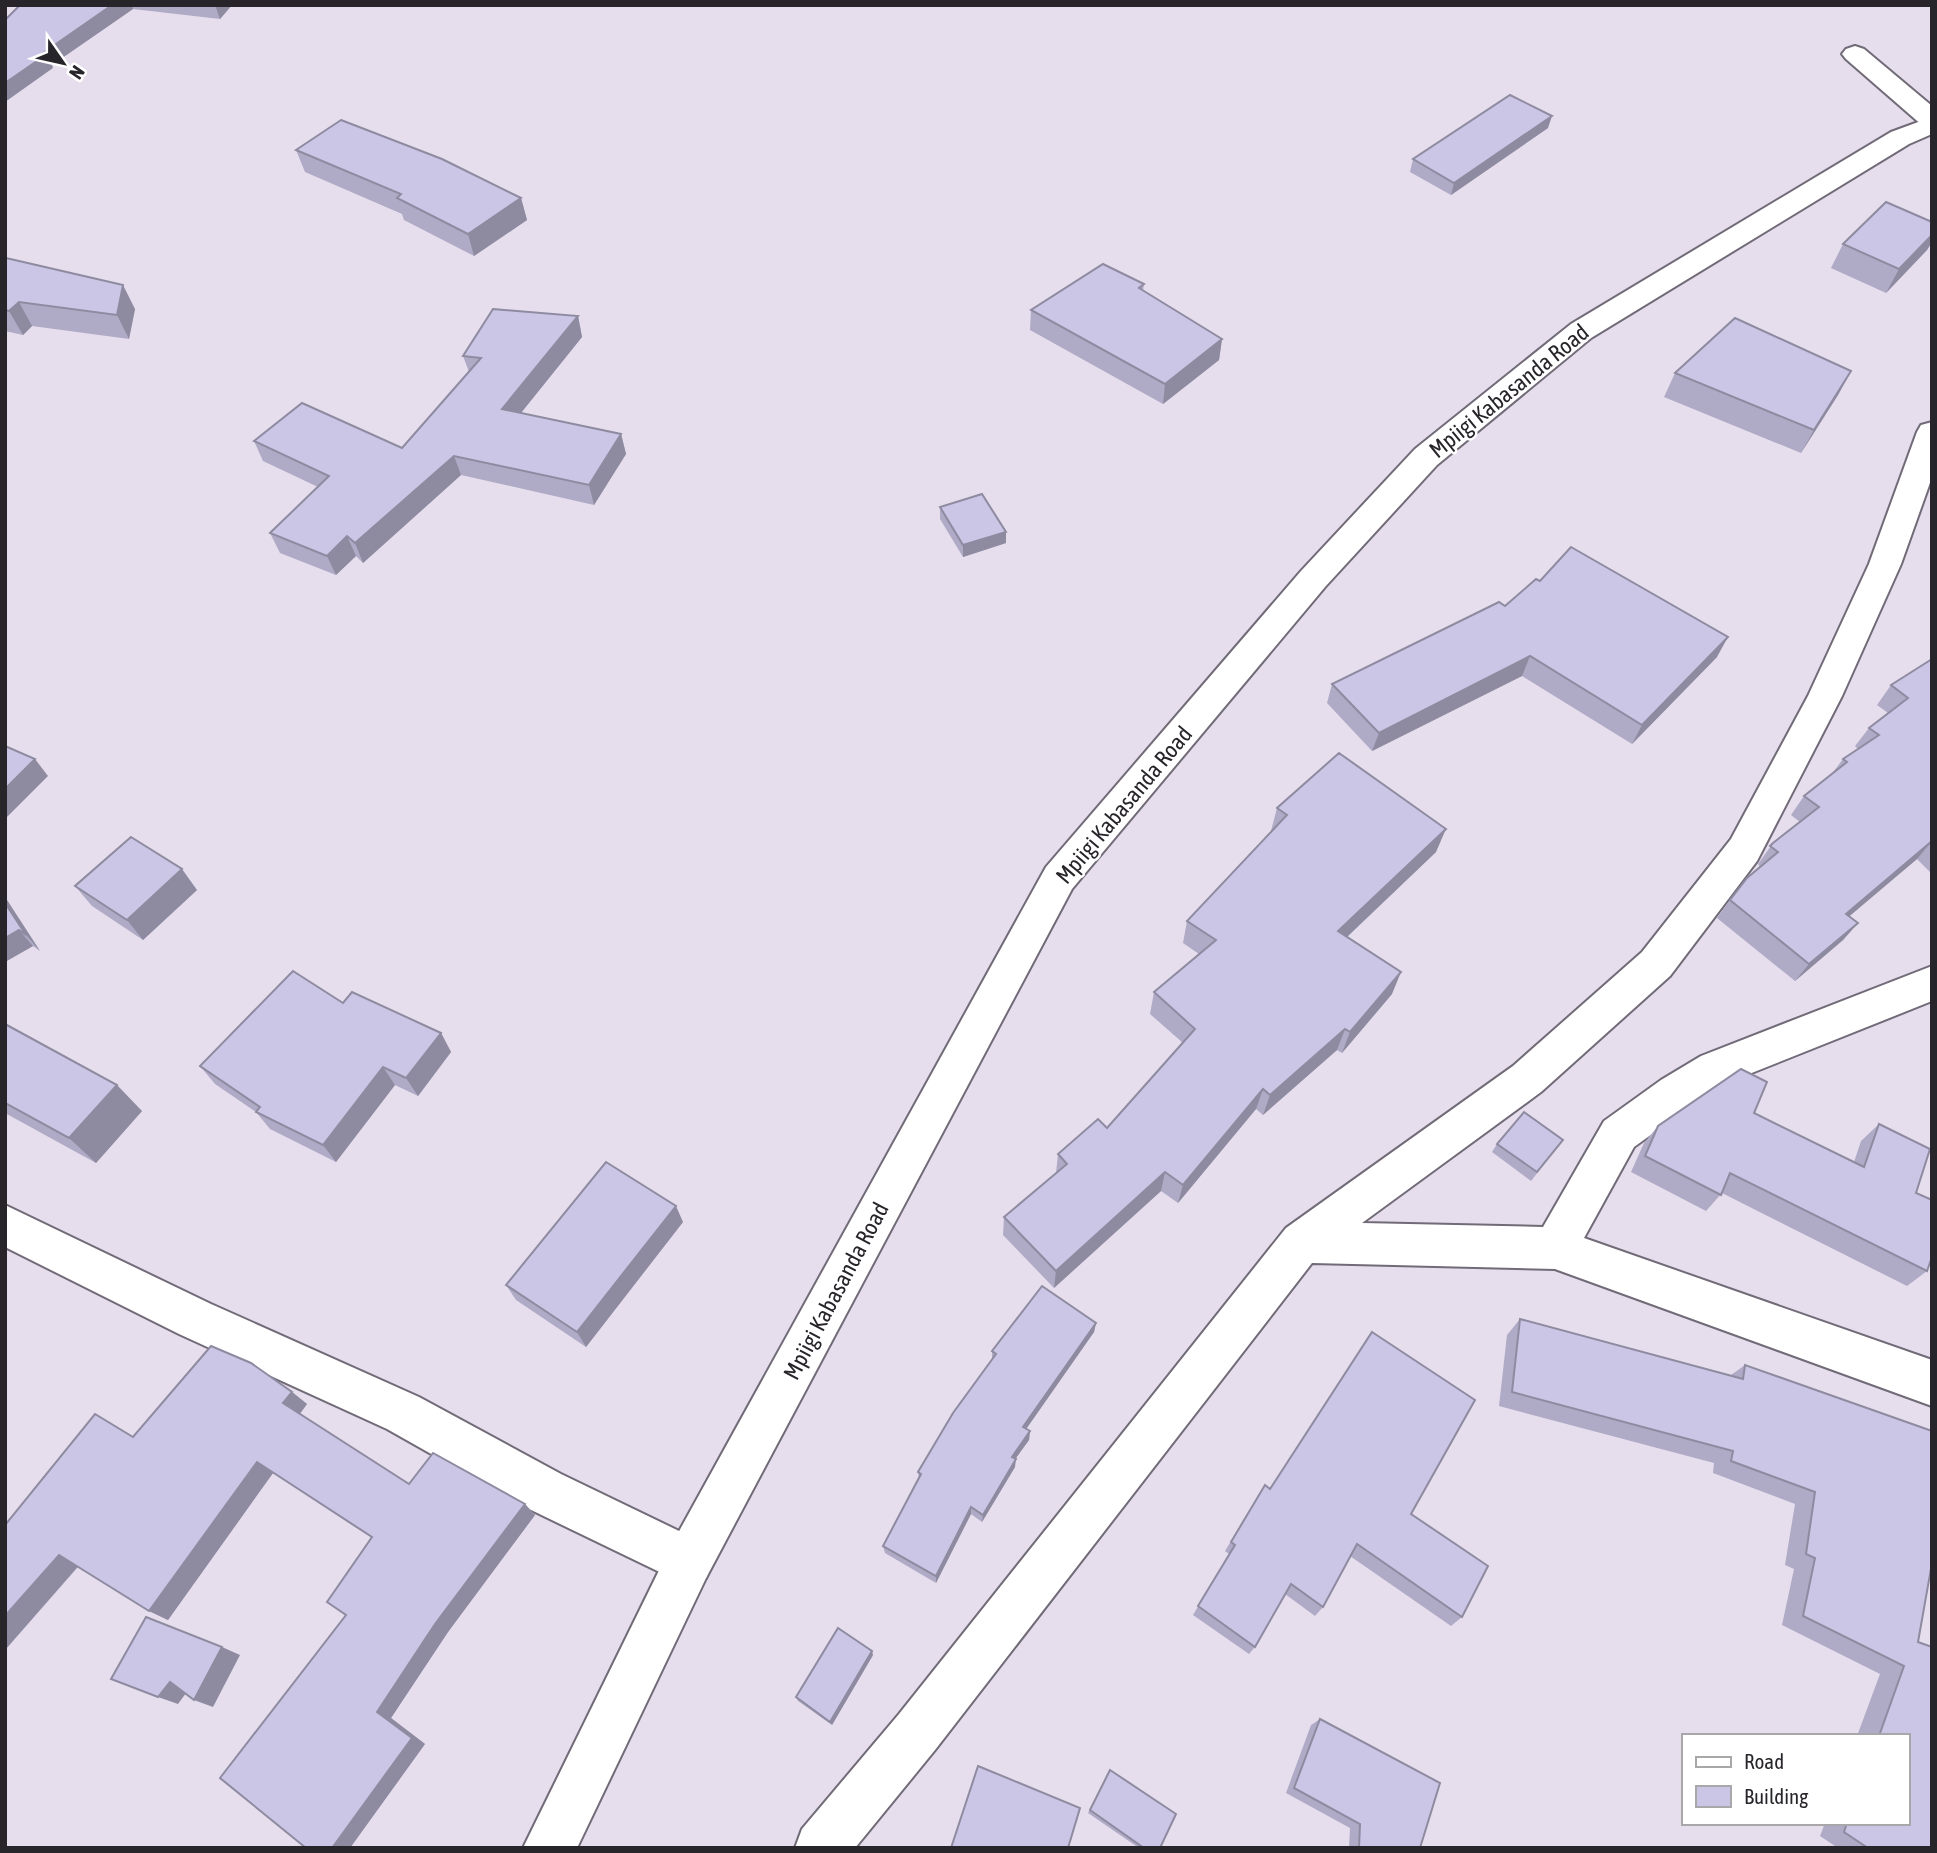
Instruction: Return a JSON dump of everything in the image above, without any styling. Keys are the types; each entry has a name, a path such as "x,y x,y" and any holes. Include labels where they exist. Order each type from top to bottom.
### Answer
{"street":[{"path":"1855,54 1932,122"},
{"name":"Mpiigi Kabasanda Road","path":"549,1848 690,1561 1059,878 1313,579 1426,457 1581,331 1900,138 1932,122"},
{"path":"821,1848 925,1721 1301,1242 1527,1079 1656,964 1744,850 1825,696 1885,564 1932,432"},
{"path":"1555,1248 1619,1134 1676,1093 1715,1069 1932,983"},
{"path":"5,1225 195,1319 403,1413 544,1491 690,1561"},
{"path":"1301,1242 1555,1248 1932,1382"}],"building":[{"path":"20,5 112,5 5,83 5,20"},
{"path":"1510,95 1552,116 1454,183 1413,159"},
{"path":"341,120 442,159 521,198 468,234 397,198 401,194 296,150"},
{"path":"1886,202 1932,222 1932,235 1899,269 1843,244"},
{"path":"6,258 123,285 117,315 19,302 9,311 5,310"},
{"path":"1103,264 1144,284 1139,288 1222,339 1165,384 1031,310"},
{"path":"493,309 578,316 502,409 621,434 589,485 454,456 355,543 347,536 327,556 270,533 329,476 254,441 302,403 402,448 481,358 463,356"},
{"path":"1735,318 1851,371 1814,430 1675,373"},
{"path":"982,494 1006,532 963,545 940,507"},
{"path":"1571,547 1728,637 1642,725 1530,656 1379,733 1332,684 1499,602 1505,606 1536,579 1540,581"},
{"path":"1932,659 1932,841 1846,914 1858,923 1809,964 1730,900 1747,878 1778,852 1770,846 1819,807 1804,796 1847,762 1843,759 1879,735 1869,728 1908,698 1891,685"},
{"path":"5,746 35,759 5,789"},
{"path":"1339,753 1446,829 1338,931 1401,972 1350,1032 1345,1029 1270,1095 1263,1089 1183,1185 1165,1172 1056,1271 1004,1217 1067,1164 1058,1154 1098,1119 1107,1128 1195,1029 1154,992 1216,940 1187,921 1287,815 1277,808"},
{"path":"131,837 182,869 127,920 75,886"},
{"path":"5,903 26,935 19,930 5,938"},
{"path":"293,971 343,1003 352,992 441,1033 406,1078 383,1067 323,1145 256,1112 260,1107 200,1066"},
{"path":"5,1024 117,1085 69,1138 5,1103"},
{"path":"1741,1069 1767,1082 1754,1113 1864,1167 1879,1124 1930,1149 1916,1193 1932,1200 1932,1257 1927,1271 1730,1173 1721,1195 1645,1156 1658,1126"},
{"path":"1524,1112 1563,1140 1537,1172 1497,1144"},
{"path":"606,1162 676,1206 577,1332 506,1285"},
{"path":"1042,1286 1096,1323 1023,1427 1030,1431 1012,1457 1016,1459 983,1515 971,1507 936,1576 883,1546 921,1474 918,1472 953,1413 996,1354 992,1351"},
{"path":"1520,1319 1743,1379 1745,1365 1932,1431 1932,1563 1918,1642 1932,1647 1932,1848 1868,1848 1844,1832 1846,1825 1909,1825 1909,1734 1880,1734 1904,1666 1803,1616 1815,1558 1806,1554 1815,1492 1731,1461 1733,1451 1512,1392"},
{"path":"1372,1332 1475,1400 1411,1514 1488,1566 1462,1617 1357,1544 1323,1607 1291,1584 1255,1647 1198,1606 1235,1545 1231,1542 1265,1485 1270,1489"},
{"path":"211,1346 251,1363 292,1392 283,1403 409,1484 433,1453 525,1504 435,1624 377,1712 412,1738 332,1848 306,1848 220,1778 346,1615 327,1602 372,1537 257,1462 149,1611 59,1555 5,1616 5,1525 95,1414 133,1437"},
{"path":"146,1617 222,1647 194,1700 170,1682 158,1697 111,1679"},
{"path":"838,1628 872,1651 830,1722 796,1697"},
{"path":"1320,1719 1440,1783 1420,1848 1359,1848 1360,1824 1294,1788"},
{"path":"978,1766 1080,1808 1068,1848 951,1848"},
{"path":"1110,1770 1176,1814 1160,1848 1144,1848 1090,1810"}]}
